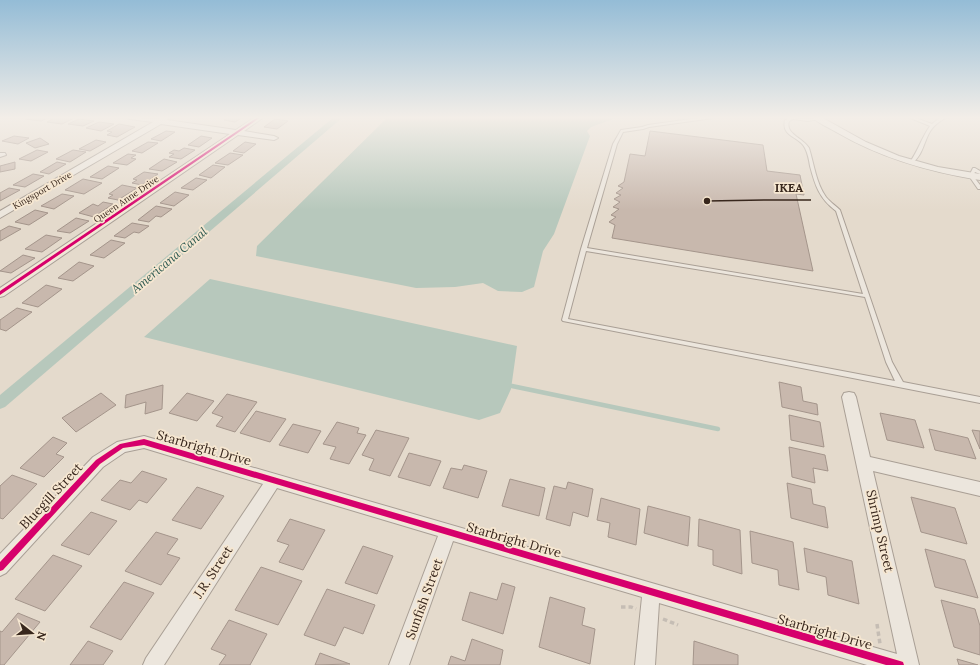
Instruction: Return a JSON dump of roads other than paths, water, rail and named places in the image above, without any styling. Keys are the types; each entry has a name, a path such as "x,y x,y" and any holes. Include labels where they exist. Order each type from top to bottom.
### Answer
{"street":[{"name":"Kingsport Drive","path":"0,215 114,148"},
{"name":"Queen Anne Drive","path":"0,293 214,148"},
{"path":"874,148 915,159 976,172 980,177"},
{"path":"891,148 915,159"},
{"name":"Shrimp Street","path":"849,396 909,665"},
{"name":"Starbright Drive","path":"122,446 138,442 151,443 900,665"},
{"name":"Bluegill Street","path":"0,566 98,462 122,446"},
{"path":"864,462 980,489"},
{"name":"J.R. Street","path":"153,665 274,480"},
{"name":"Sunfish Street","path":"399,665 448,532"},
{"path":"644,665 651,592"}],"lane":[{"path":"614,148 565,320 980,400"},
{"path":"807,148 820,193 831,206 838,210 889,362 900,384"},
{"path":"915,159 920,148"},
{"path":"976,172 980,188"},
{"path":"584,249 867,296"}],"waterway":[{"name":"Americana Canal","path":"0,403 302,148"},
{"path":"512,386 718,429"}],"place":[{"name":"IKEA","path":"707,201"}]}
